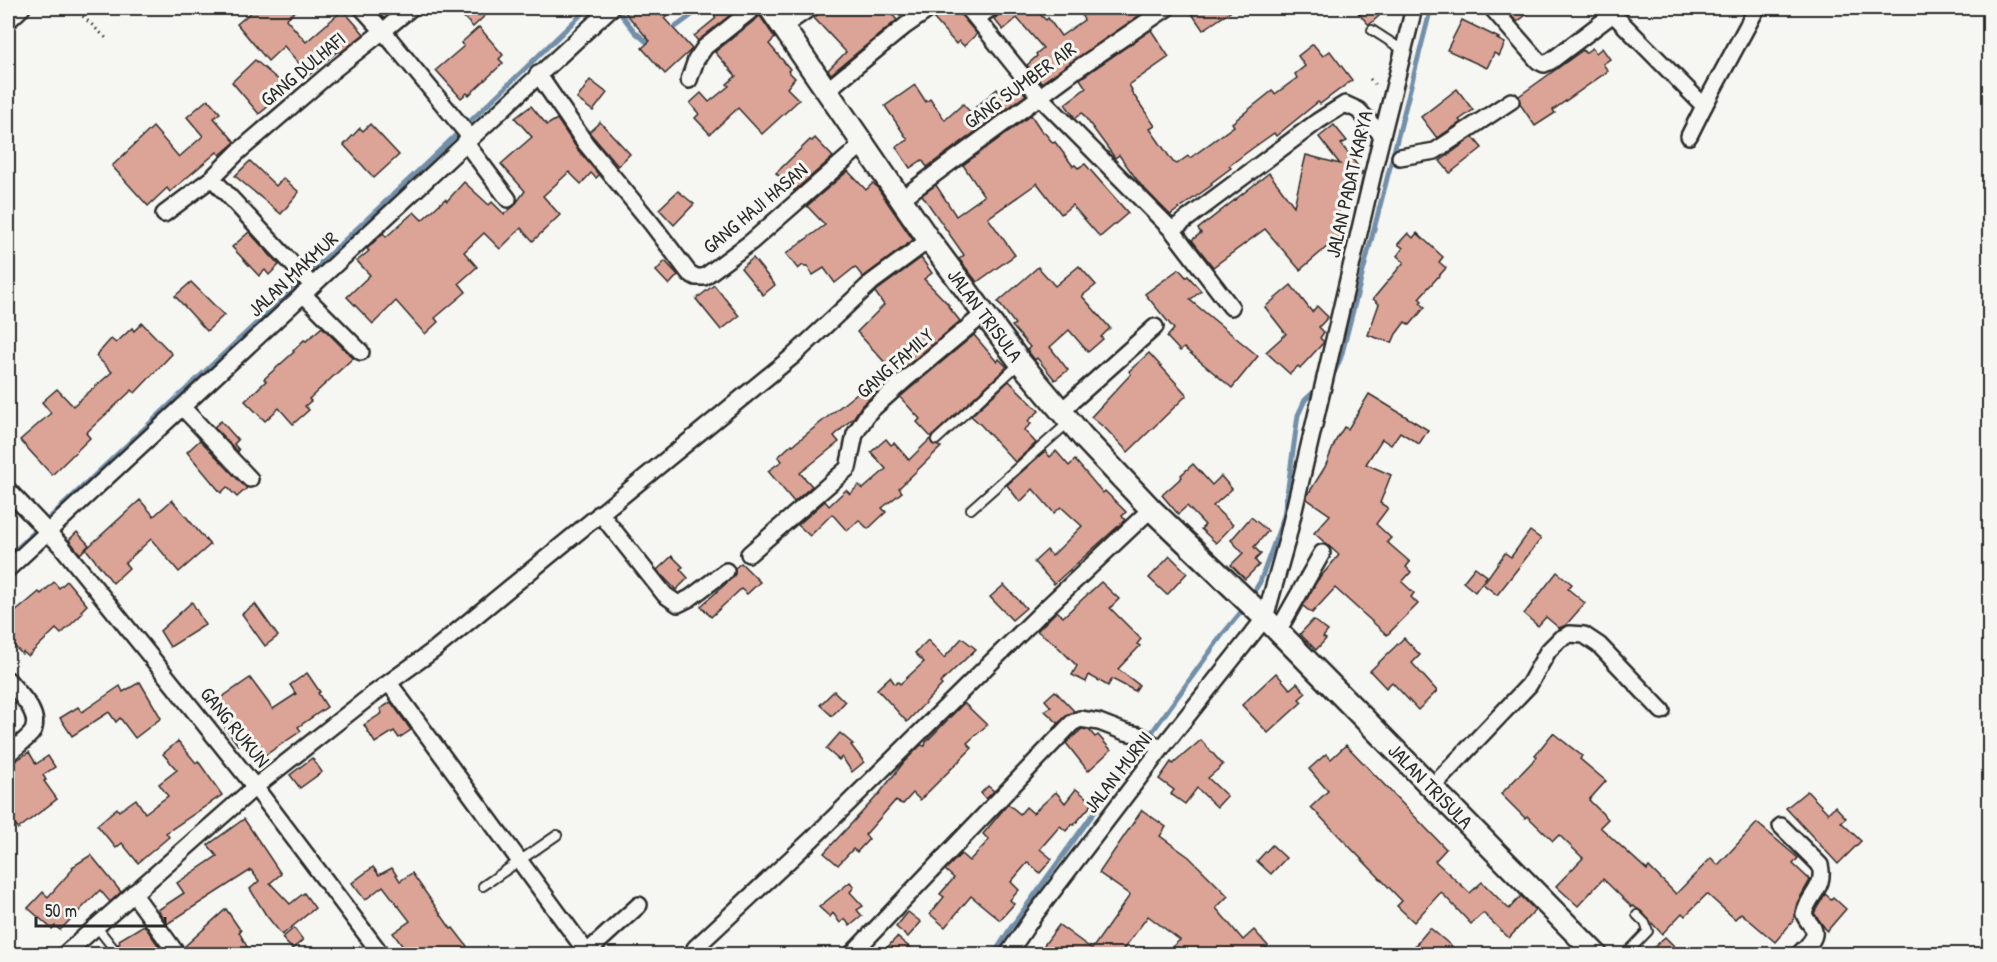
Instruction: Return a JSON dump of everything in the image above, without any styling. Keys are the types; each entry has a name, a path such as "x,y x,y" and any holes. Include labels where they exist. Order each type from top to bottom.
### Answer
{"street":[{"path":"8,21 22,8"},
{"path":"362,8 464,132 508,199"},
{"name":"GANG DULHAFI","path":"164,214 212,178 238,152 336,68 411,8"},
{"path":"689,80 696,60 705,47 754,8"},
{"name":"JALAN TRISULA","path":"770,8 929,240 1020,363 1065,417 1151,509 1266,619 1596,954"},
{"path":"782,27 810,8"},
{"path":"826,91 905,26 931,8"},
{"path":"991,8 972,13 1041,97 1172,230 1231,307"},
{"name":"GANG SUMBER AIR","path":"901,199 1077,69 1167,8"},
{"name":"JALAN PADAT KARYA","path":"1266,619 1327,371 1388,154 1382,135 1414,8"},
{"path":"1492,8 1538,61 1544,64 1551,61 1610,11 1704,106"},
{"name":"JALAN MAKMUR","path":"8,569 41,526 183,408 305,283 464,132 538,74 610,9"},
{"path":"1689,136 1755,9"},
{"name":"GANG HAJI HASAN","path":"538,74 586,144 689,273 696,277 704,277 751,242 863,144"},
{"path":"1388,154 1436,151 1511,101"},
{"path":"1172,230 1318,121 1345,104 1358,110 1382,135"},
{"path":"212,178 305,283 361,352"},
{"path":"65,954 255,787 373,694 434,650 794,356 872,282 929,240"},
{"name":"GANG FAMILY","path":"749,554 848,468 855,434 869,412 984,314"},
{"path":"1065,417 1155,327"},
{"path":"183,408 250,479"},
{"name":"GANG RUKUN","path":"8,490 70,557 255,787 381,954"},
{"path":"695,948 812,839 1045,609 1151,509"},
{"path":"600,513 665,595 678,604 726,572"},
{"path":"1266,619 1322,553"},
{"name":"JALAN MURNI","path":"1008,954 1157,747 1266,619"},
{"path":"1432,787 1528,685 1548,651 1560,639 1570,634 1584,636 1599,645 1662,711"},
{"path":"8,680 26,703 34,722 32,732 8,754"},
{"path":"389,683 586,954 639,905"},
{"path":"852,954 1072,723 1080,719 1099,722 1132,735 1139,735 1157,747"},
{"path":"1781,826 1820,865 1821,871 1821,881 1803,915 1813,927 1814,934 1811,942 1799,954"},
{"path":"133,893 177,954"}],"lane":[{"path":"1372,30 1403,50"},
{"path":"936,440 1020,363"},
{"path":"971,509 1065,417"},
{"path":"483,886 557,834"},
{"path":"1626,954 1648,931 1645,923 1636,915"},
{"path":"96,926 118,954"}],"path":[{"path":"74,8 106,38"}],"building":[{"path":"256,8 299,8 286,19 306,42 343,10 364,34 340,53 338,51 309,75 284,46 268,61 237,24"},
{"path":"455,8 493,8 473,27"},
{"path":"621,8 675,8 664,18 692,49 665,74 642,48 650,41"},
{"path":"710,8 739,8 698,41 694,36 716,18"},
{"path":"825,8 886,8 897,20 831,74 828,70 846,52 814,18"},
{"path":"947,8 958,8 960,14 977,34 964,46 959,41 956,44 934,19"},
{"path":"1007,8 1033,8 1046,20 1048,18 1061,36 1084,20 1082,16 1094,8 1150,8 1041,83 1027,65 1043,48 1017,18 1003,30 994,19"},
{"path":"1188,8 1236,8 1203,30"},
{"path":"1354,8 1372,8 1379,16 1369,25"},
{"path":"1504,8 1535,8 1517,22"},
{"path":"760,16 775,38 769,44 795,78 787,88 799,100 762,134 738,108 710,134 695,118 699,114 690,103 701,93 709,102 729,86 727,84 736,76 715,52"},
{"path":"1462,20 1505,43 1499,56 1494,53 1487,68 1447,50"},
{"path":"479,27 503,55 499,59 503,63 469,95 467,93 461,98 436,70 464,46 461,43"},
{"path":"1151,30 1169,57 1129,85 1155,126 1150,129 1173,162 1177,164 1188,156 1190,158 1234,126 1232,123 1272,91 1275,94 1297,78 1295,74 1305,66 1298,56 1313,44 1323,56 1330,51 1352,80 1320,104 1318,102 1276,136 1274,133 1250,150 1229,166 1231,168 1211,183 1212,185 1170,215 1140,184 1119,155 1115,158 1082,113 1075,118 1065,104 1086,88 1080,79"},
{"path":"1592,48 1596,53 1602,48 1610,59 1603,64 1608,71 1553,110 1555,113 1535,126 1520,104 1519,96 1583,50 1585,53"},
{"path":"255,60 282,83 267,102 270,105 259,114 232,82"},
{"path":"590,80 607,93 593,111 577,99"},
{"path":"1014,81 1026,95 927,167 922,160 910,168 896,147 908,140 885,106 915,85 926,102 930,99 945,120 963,104 970,112 997,89 1000,93"},
{"path":"1457,89 1473,110 1459,120 1461,122 1437,138 1421,117"},
{"path":"208,99 220,113 214,118 235,142 220,155 217,152 170,192 167,188 148,206 112,166 153,127 179,157 203,136 187,117"},
{"path":"531,106 547,125 557,119 578,150 599,175 596,178 591,173 581,184 569,172 543,196 560,215 533,241 521,228 500,249 484,233 464,252 477,267 459,283 466,292 435,318 438,322 425,334 396,301 373,324 347,297 370,275 357,261 369,251 367,249 383,233 386,237 414,212 422,220 445,199 447,201 464,182 489,205 492,202 504,214 514,206 525,191 501,164 532,137 515,118"},
{"path":"1031,115 1043,133 1053,143 1055,142 1073,166 1078,168 1085,164 1128,213 1100,237 1072,205 1061,214 1037,183 988,218 1015,255 977,282 959,259 964,255 922,195 936,185 956,216 984,196 963,165"},
{"path":"600,122 630,154 618,166 589,132"},
{"path":"370,124 399,155 374,178 344,145 360,128 363,131"},
{"path":"1334,125 1347,141 1341,144 1363,173 1354,181 1350,176 1334,228 1341,235 1300,270 1265,229 1213,267 1192,240 1201,233 1198,229 1269,173 1294,206 1306,155 1340,164 1319,137"},
{"path":"1473,137 1482,148 1450,173 1440,161"},
{"path":"815,138 833,157 794,191 776,173 810,140"},
{"path":"250,161 276,186 283,178 299,192 281,214 235,176"},
{"path":"848,171 866,190 873,183 877,187 913,240 863,277 855,267 835,283 824,268 813,275 807,266 803,265 798,269 786,254 825,225 807,206"},
{"path":"678,191 694,204 674,225 659,209"},
{"path":"249,232 279,265 269,275 265,270 259,276 232,247"},
{"path":"1408,233 1413,238 1417,233 1429,244 1443,257 1439,262 1446,268 1419,298 1422,301 1420,303 1425,307 1410,325 1405,322 1392,343 1368,335 1379,304 1373,299 1404,262 1397,256 1403,248 1398,244"},
{"path":"753,258 775,285 763,295 741,268"},
{"path":"921,258 932,273 924,279 949,305 960,321 862,405 854,417 834,436 839,442 800,473 812,486 794,502 768,471 782,461 778,457 792,444 889,367 857,332 884,305 875,292"},
{"path":"665,261 678,275 669,285 656,271"},
{"path":"1079,266 1096,285 1082,296 1110,328 1101,337 1103,339 1088,352 1069,330 1050,347 1068,370 1055,380 1037,358 1035,360 1027,350 1030,347 1012,326 1015,324 998,302 1038,267 1055,286"},
{"path":"1179,269 1201,291 1190,300 1258,356 1232,388 1184,348 1180,351 1167,337 1174,329 1145,294"},
{"path":"191,282 224,315 207,331 175,296"},
{"path":"714,285 739,316 721,330 696,299"},
{"path":"1291,285 1312,312 1317,306 1328,317 1319,327 1324,332 1320,338 1324,342 1300,368 1298,366 1290,374 1266,352 1286,334 1265,307"},
{"path":"142,323 172,354 135,393 132,390 86,433 90,438 52,475 20,440 51,413 42,402 57,389 73,406 112,372 96,356 111,339 116,343 132,328 134,331"},
{"path":"322,327 353,358 309,399 311,401 305,406 309,410 293,424 279,408 265,421 245,401 304,340 306,341"},
{"path":"974,335 997,362 999,359 1007,367 931,437 917,422 920,419 900,397"},
{"path":"1149,353 1187,395 1128,452 1091,417 1131,374 1129,371"},
{"path":"1009,381 1039,411 1028,421 1031,424 1024,430 1036,443 1015,462 971,416"},
{"path":"1369,394 1428,430 1419,444 1400,432 1391,445 1382,439 1366,464 1391,475 1380,503 1388,508 1376,524 1391,538 1387,542 1410,562 1406,567 1411,572 1402,582 1414,593 1411,597 1418,604 1387,635 1335,588 1312,613 1303,606 1317,581 1339,555 1314,533 1330,515 1307,499 1307,496 1325,467 1336,440 1344,427 1348,429"},
{"path":"221,421 238,440 234,444 238,452 214,427"},
{"path":"886,439 891,445 894,443 909,460 930,439 932,444 941,447 899,488 902,492 882,508 886,512 868,529 859,520 847,531 832,514 810,536 798,525 825,501 829,506 846,490 850,494 859,485 863,489 886,469 871,452"},
{"path":"200,440 247,488 237,497 227,487 221,493 187,452"},
{"path":"1045,451 1050,457 1056,451 1069,466 1075,460 1103,493 1105,491 1126,512 1122,516 1125,520 1054,584 1034,562 1047,550 1052,556 1082,526 1061,507 1054,513 1033,489 1020,502 1007,485"},
{"path":"1193,464 1212,485 1221,476 1232,489 1213,506 1233,525 1216,543 1201,529 1205,525 1187,506 1178,514 1162,495"},
{"path":"140,500 154,516 172,500 210,545 179,572 151,539 125,563 129,568 113,583 86,549"},
{"path":"1251,517 1268,531 1254,547 1261,554 1255,560 1259,565 1245,579 1231,565 1243,553 1231,540"},
{"path":"1530,531 1541,539 1497,595 1483,584 1505,553 1511,557"},
{"path":"77,532 89,545 80,554 69,540"},
{"path":"672,556 683,567 680,569 688,578 676,590 657,570"},
{"path":"1170,556 1187,573 1167,595 1149,578"},
{"path":"741,563 760,582 747,594 741,589 711,617 701,606 732,578 735,568"},
{"path":"1475,567 1487,576 1475,592 1463,582"},
{"path":"1557,572 1572,584 1568,589 1585,603 1566,625 1559,628 1546,617 1538,626 1524,614"},
{"path":"67,581 87,605 81,611 83,613 61,634 56,629 28,656 23,652 22,654 8,640 8,618 54,582 59,588"},
{"path":"1101,582 1119,599 1110,608 1141,639 1137,644 1140,646 1118,669 1139,685 1135,691 1112,679 1108,686 1089,675 1086,682 1072,675 1077,666 1054,643 1037,631 1057,611 1063,617"},
{"path":"1004,585 1026,608 1012,620 990,597"},
{"path":"192,602 205,625 170,647 160,631"},
{"path":"255,604 278,636 265,646 242,614"},
{"path":"1313,620 1328,631 1323,637 1326,639 1316,650 1300,634"},
{"path":"962,638 976,649 940,683 942,685 907,722 877,689 890,677 895,684 898,682 900,684 924,662 915,653 928,640 944,658"},
{"path":"1404,638 1420,655 1412,663 1437,691 1418,710 1392,682 1386,688 1370,671"},
{"path":"307,673 327,707 298,727 301,731 255,762 243,742 238,745 225,728 231,724 215,702 250,678 273,709 296,694 290,685"},
{"path":"1276,673 1290,689 1297,683 1306,693 1299,699 1302,702 1268,733 1242,705"},
{"path":"140,682 161,718 135,738 120,718 116,722 109,712 72,736 60,718 78,707 82,712 120,686 123,692"},
{"path":"834,691 845,702 832,716 820,705"},
{"path":"1055,691 1074,711 1058,723 1045,711 1051,707 1045,700"},
{"path":"391,702 411,730 399,738 394,731 375,743 364,725 382,713 380,709"},
{"path":"964,703 987,725 967,743 972,748 920,800 913,793 903,804 895,801 865,835 869,839 857,852 853,849 838,865 824,853 879,794 904,762 921,745 925,746 926,742"},
{"path":"1082,729 1089,730 1095,737 1098,735 1111,750 1088,771 1066,743"},
{"path":"840,733 853,744 851,745 864,762 852,772 842,757 839,760 826,749"},
{"path":"1553,733 1582,756 1580,759 1606,781 1589,800 1608,819 1600,827 1647,870 1649,867 1676,894 1711,858 1718,865 1757,823 1798,858 1793,864 1810,880 1797,903 1793,921 1775,942 1741,913 1735,919 1707,894 1685,916 1682,913 1662,934 1641,911 1632,907 1603,879 1578,906 1556,886 1583,858 1559,835 1553,841 1501,794 1537,757 1535,755"},
{"path":"1201,740 1223,765 1208,778 1227,796 1217,807 1197,788 1185,804 1171,794 1174,790 1159,779 1171,762 1173,764"},
{"path":"178,741 196,763 198,761 222,795 166,833 169,837 138,863 122,843 116,848 97,825 117,808 119,811 136,799 145,813 168,796 159,784 177,770 163,754"},
{"path":"1346,745 1446,849 1435,861 1470,893 1482,882 1509,909 1521,896 1535,910 1509,938 1483,913 1471,924 1441,892 1414,922 1397,906 1402,901 1311,807 1328,791 1309,769 1326,754 1331,759"},
{"path":"29,752 36,764 48,756 55,767 43,775 46,780 44,781 57,799 18,829 8,814 8,766"},
{"path":"312,758 322,772 300,788 290,775"},
{"path":"988,786 994,791 986,799 981,793"},
{"path":"1076,789 1093,803 1066,831 1060,826 1040,849 1052,859 1040,873 1028,862 1011,882 1019,890 1010,900 1014,904 1000,920 971,896 945,927 930,914 944,897 940,894 954,878 945,870 961,854 969,861 989,840 983,834 1008,804 1020,814 1026,807 1033,813 1056,792 1065,803"},
{"path":"1807,791 1828,813 1835,806 1846,818 1841,822 1861,841 1838,864 1786,808"},
{"path":"1142,810 1166,827 1160,836 1189,857 1228,896 1216,908 1243,940 1254,930 1268,946 1259,954 1181,954 1173,946 1180,940 1148,916 1120,954 1048,954 1041,949 1059,925 1092,949 1130,895 1099,873"},
{"path":"244,819 281,874 270,883 290,904 304,893 315,908 282,935 250,889 259,881 251,870 167,924 158,910 184,893 177,883 217,856 208,845"},
{"path":"1272,845 1286,858 1271,874 1257,861"},
{"path":"91,855 121,892 110,902 100,890 60,930 55,926 52,929 28,908 43,892 48,897 73,869 72,867"},
{"path":"373,867 379,875 392,868 400,881 412,873 451,929 453,928 467,946 456,954 408,954 393,933 410,921 383,886 365,900 352,883"},
{"path":"850,882 854,887 850,892 863,906 857,910 862,916 850,926 845,919 840,923 833,913 830,917 819,907"},
{"path":"1825,894 1831,899 1833,897 1846,909 1827,931 1814,913"},
{"path":"226,909 241,931 239,932 251,954 187,954 184,947"},
{"path":"908,912 921,922 908,937 896,927"},
{"path":"144,925 165,954 124,954 118,944 119,940"},
{"path":"294,928 303,940 292,949 282,938"},
{"path":"1430,928 1461,954 1422,954 1414,947"},
{"path":"897,937 918,954 881,954"},
{"path":"1665,937 1682,954 1647,954"}],"waterway":[{"path":"8,557 588,8"},
{"path":"616,8 635,32 648,43 654,40"},
{"path":"670,31 696,12 715,8"},
{"path":"1330,378 1341,357 1431,8"},
{"path":"1250,598 1260,582 1284,516 1298,415 1305,400 1318,388"},
{"path":"994,954 1222,635 1246,606"}]}
